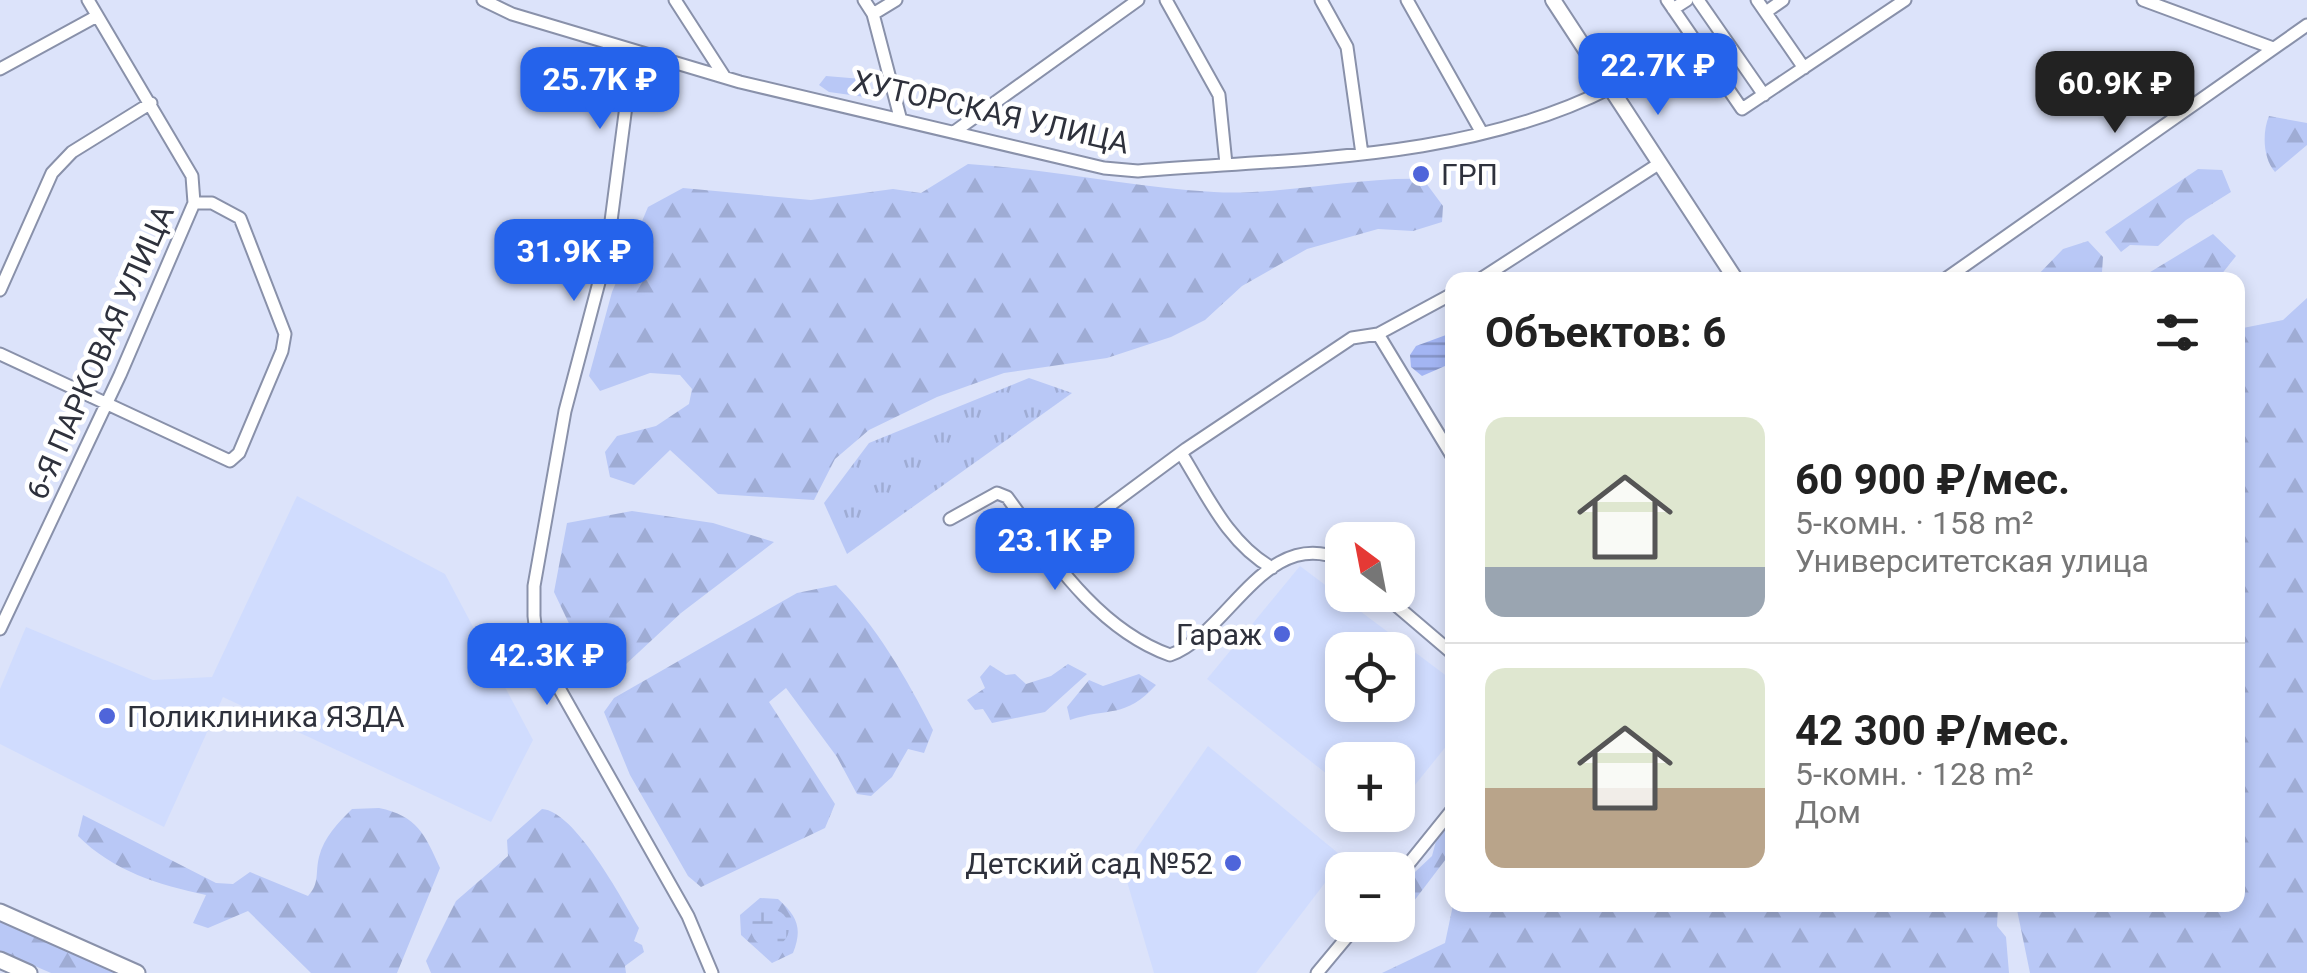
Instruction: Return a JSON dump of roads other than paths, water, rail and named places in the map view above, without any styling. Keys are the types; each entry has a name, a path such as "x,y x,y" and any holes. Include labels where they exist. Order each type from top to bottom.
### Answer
{"main road":[{"path":"0,912 137,973"},
{"path":"0,960 29,973"}],"street":[{"path":"0,354 230,461 239,453 282,351 285,334 240,218 212,202 194,203 192,176 88,0"},
{"name":"ХУТОРСКАЯ УЛИЦА","path":"484,0 512,14 724,76 1104,168 1138,171 1362,154 1482,133 1551,116 1612,87"},
{"path":"675,0 724,76"},
{"path":"864,0 873,14 900,118"},
{"path":"873,14 896,0"},
{"path":"954,132 1138,0"},
{"path":"1166,0 1219,95 1226,164"},
{"path":"1320,0 1347,47 1362,154"},
{"path":"1407,0 1482,133"},
{"path":"1553,0 1731,272"},
{"path":"1687,0 1670,4 1742,109 1900,1"},
{"path":"1698,0 1764,95"},
{"path":"1758,0 1804,68"},
{"path":"1766,12 1783,0"},
{"path":"2143,0 2273,48"},
{"path":"0,69 97,16"},
{"path":"1955,272 2307,25"},
{"path":"633,52 607,252 567,403 534,586 534,616 537,642 559,688 688,916 712,973"},
{"path":"0,290 52,172 72,152 151,102"},
{"path":"1495,272 1660,163"},
{"name":"6-Я ПАРКОВАЯ УЛИЦА","path":"0,630 106,405 194,203"},
{"path":"1047,552 1181,453 1352,338 1378,334 1445,298"},
{"path":"1378,334 1445,444"},
{"path":"1181,453 1232,536 1250,556 1272,568"},
{"path":"950,519 985,498 1002,494 1047,552 1112,622 1145,646 1170,655 1272,568 1314,551 1325,555"},
{"path":"0,596 13,602"},
{"path":"1404,612 1445,647"},
{"path":"1415,856 1445,819"},
{"path":"1317,973 1343,942"}],"place":[{"name":"ГРП","path":"1421,174"},
{"name":"Гараж","path":"1282,634"},
{"name":"Поликлиника ЯЗДА","path":"107,716"},
{"name":"Детский сад №52","path":"1233,863"}]}
